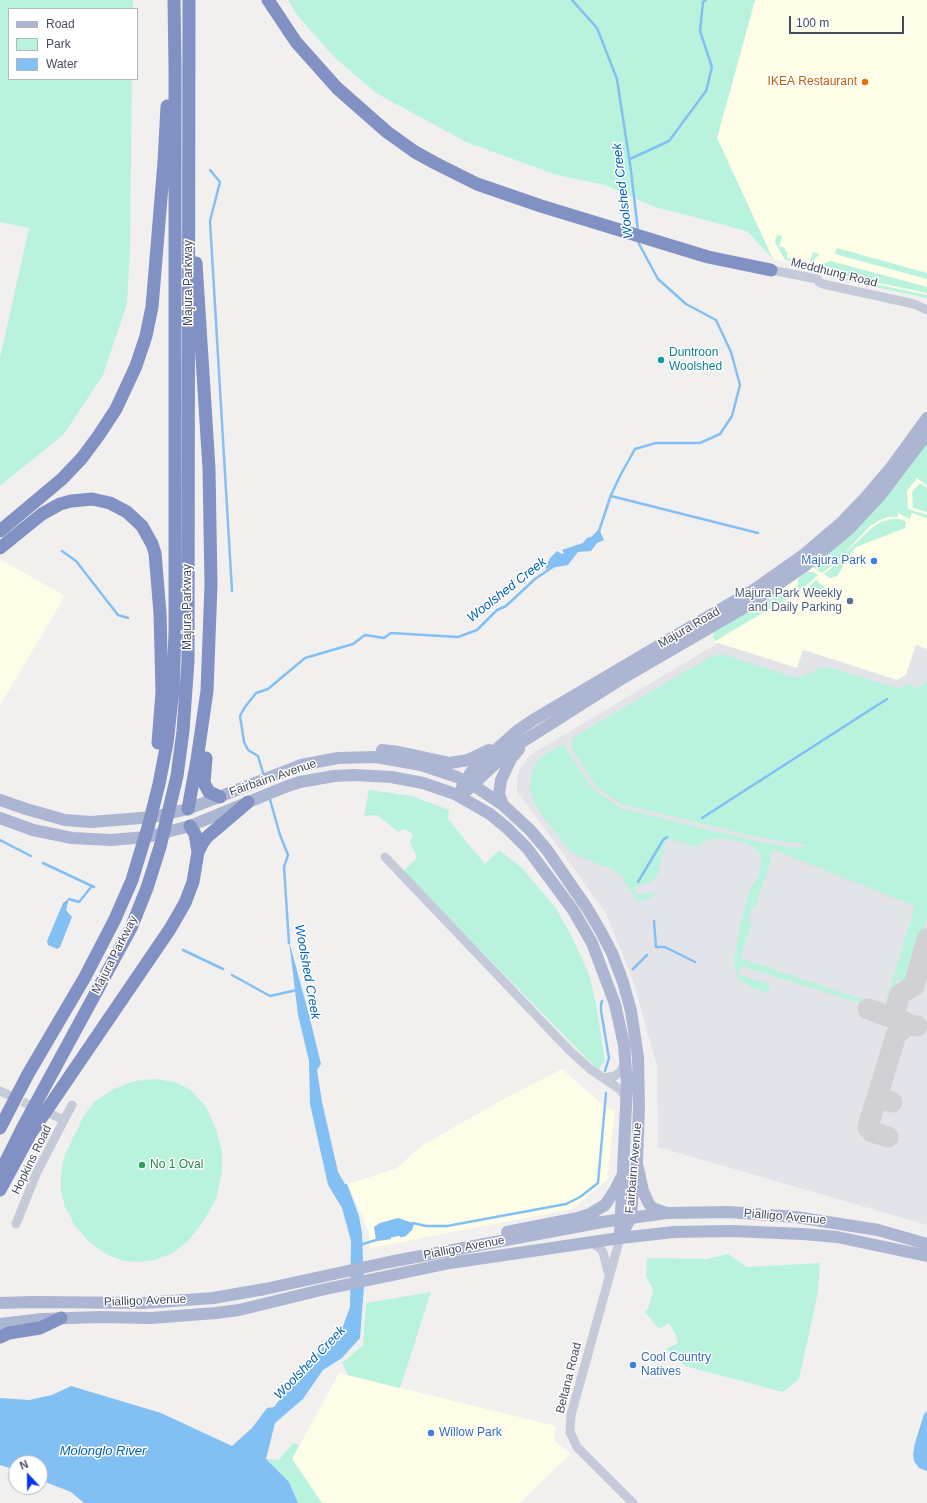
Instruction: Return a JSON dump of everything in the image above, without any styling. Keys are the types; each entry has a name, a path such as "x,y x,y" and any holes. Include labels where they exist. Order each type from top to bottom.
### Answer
{"highway":[{"name":"Majura Parkway","path":"0,1128 28,1074 85,977 115,920 132,880 155,802 162,771 170,717 175,656 174,0"},
{"name":"Majura Parkway","path":"0,1173 21,1130 131,928 147,888 160,847 172,800 184,732 188,661 189,0"},
{"path":"268,0 296,42 337,88 387,132 415,152 459,176 496,192 615,229 708,257 771,270"},
{"path":"0,531 62,480 82,458 116,409 136,366 146,336 152,306 164,162 167,94 175,66"},
{"path":"188,809 207,691 211,579 209,469 196,254 189,227"},
{"path":"0,548 51,508 60,504 82,499 102,501 118,507 136,519 148,535 157,564 162,649 162,703 155,767 155,802"},
{"path":"207,691 211,723 204,781 209,792 220,797"},
{"path":"198,852 207,837 250,802"},
{"path":"0,1190 31,1133 182,909 193,882 198,852 195,834 187,825"},
{"path":"0,1338 9,1333 40,1328 61,1318"}],"main road":[{"name":"Majura Road","path":"459,796 469,783 471,772 527,731 608,675 749,593 789,566 842,522 865,498 892,466 927,418"},
{"name":"Majura Road","path":"527,731 629,675 746,607 806,565 849,529 870,507 927,434"},
{"path":"338,758 366,750 376,749 399,752 445,762 457,762 473,758 487,752 527,731"},
{"path":"503,805 499,797 499,789 504,770 527,731"},
{"name":"Fairbairn Avenue","path":"0,800 65,820 91,822 153,817 188,809 301,765 338,758 376,757 421,765 469,783 503,805 530,830 547,850 587,908 609,947 623,982 632,1011 638,1057 639,1106 637,1163 626,1218 620,1238"},
{"name":"Fairbairn Avenue","path":"0,818 34,830 72,838 96,840 147,837 173,831 300,782 334,776 375,775 408,780 459,796 490,814 515,835 533,855 583,926 598,957 613,998 621,1026 626,1062 627,1100 623,1174 626,1218"},
{"path":"153,817 176,820 187,825 188,809"},
{"path":"637,1163 643,1191 648,1202 652,1208 666,1213"},
{"path":"433,1254 493,1234 578,1218 590,1214 605,1205 623,1174"},
{"name":"Pialligo Avenue","path":"0,1303 144,1303 214,1298 265,1289 389,1262 626,1218 666,1213 729,1212 796,1217 878,1230 927,1244"},
{"name":"Pialligo Avenue","path":"0,1324 61,1318 152,1318 239,1310 321,1290 450,1263 591,1242 674,1232 700,1231 804,1234 837,1238 927,1256"}],"street":[{"name":"Meddhung Road","path":"771,270 817,279 820,283 825,285 914,304 927,304"},
{"name":"Meddhung Road","path":"914,304 927,310"},
{"path":"384,857 570,1051 590,1069 621,1090 627,1100"},
{"path":"604,1078 615,1076 620,1072 626,1062"},
{"path":"64,1120 72,1105"},
{"name":"Hopkins Road","path":"16,1224 36,1174 64,1120 51,1114"},
{"name":"Beltana Road","path":"620,1238 571,1416 570,1432 577,1447 633,1503"},
{"path":"591,1242 603,1252 609,1276"}],"shaded area":[{"path":"755,0 927,0 927,298 828,277 824,274 822,268 773,259 717,138"},
{"name":"Majura Park","path":"927,443 927,649 916,645 906,675 897,680 804,650 797,668 718,643 716,644 713,638 714,632 790,584 842,543 883,500"},
{"path":"0,559 65,596 0,705"},
{"path":"718,643 797,668 803,650 897,680 906,675 916,645 927,649 927,1225 658,1147 657,1066 632,977 606,914 517,791 517,779 520,769 530,755"},
{"path":"562,1069 603,1105 615,1112 607,1180 572,1209 370,1248 369,1233 348,1184 397,1168 421,1146 500,1101"},
{"name":"Willow Park","path":"339,1373 556,1426 554,1440 570,1454 520,1503 322,1503 292,1459"}],"green space":[{"path":"0,0 133,0 133,8 8,8 8,80 132,80 130,250 127,304 103,375 64,434 0,486 0,358 29,228 0,222"},
{"path":"288,0 755,0 717,138 773,259 747,231 655,207 605,185 557,175 466,142 376,93 334,57 297,15"},
{"path":"777,235 782,236 779,246 785,248 785,251 788,252 787,258 809,264 813,252 819,254 809,266 785,260 775,242"},
{"path":"837,248 927,273 927,279 835,254"},
{"path":"831,261 927,287 927,293 831,273 823,268 825,263"},
{"path":"823,273 927,295 927,298 828,277"},
{"path":"927,443 927,486 917,478 907,491 908,509 927,515 927,518 912,513 910,519 898,513 898,517 888,517 880,520 870,526 835,563 822,573 813,567 848,537 889,493"},
{"path":"920,483 927,488 927,512 913,508 912,492"},
{"path":"891,519 900,519 906,522 905,528 856,547 837,576 830,578 824,574 837,564 844,554 873,527 881,522"},
{"path":"806,572 813,572 818,575 800,591 798,589 798,579"},
{"path":"816,580 825,588 840,594 842,590 841,597 819,590 817,595 811,597 806,589"},
{"path":"776,594 792,596 715,641 713,638 714,632"},
{"path":"726,655 792,677 800,677 828,667 896,688 904,687 910,683 915,689 927,682 927,919 906,982 897,979 886,1011 741,966 738,974 770,985 768,993 750,987 739,980 735,969 734,959 740,925 749,892 759,874 761,863 761,857 756,849 746,843 736,840 714,838 706,840 698,847 669,839 665,843 658,875 650,883 636,886 635,890 636,894 655,894 651,898 638,903 622,877 612,869 578,856 567,847 535,804 531,793 530,784 535,765 541,757 563,744 589,784 599,794 621,808 765,843 796,848 806,846 800,843 789,843 744,834 622,804 597,787 571,747 572,739 577,735 712,656","holes":["772,849 915,906 884,1007 740,958 751,927 749,915 756,904 771,861"]},
{"path":"369,790 412,796 449,810 448,819 485,864 499,850 523,869 555,907 572,937 589,974 596,1004 605,1061 598,1070 403,871 417,858 410,842 413,834 404,829 398,832 377,815 364,816"},
{"name":"No 1 Oval","path":"155,1079 175,1082 191,1090 206,1107 216,1129 222,1152 222,1173 216,1199 203,1222 189,1240 173,1253 155,1260 140,1262 124,1261 106,1254 88,1241 75,1226 65,1207 61,1192 61,1174 64,1157 84,1115 95,1101 114,1089 134,1081"},
{"path":"728,1254 747,1267 820,1263 818,1292 799,1379 783,1392 685,1366 666,1349 678,1343 675,1333 669,1323 659,1329 645,1312 649,1307 653,1290 646,1276 647,1258 707,1259"},
{"path":"431,1292 400,1388 348,1375 342,1363 363,1345 366,1303"},
{"path":"293,1443 299,1445 292,1459 322,1503 298,1503 289,1482 266,1459 279,1460"}],"water":[{"path":"600,531 604,540 597,543 591,551 578,552 568,565 545,569 550,558 557,551 562,554 564,553 562,550 583,543 587,538 597,535"},
{"path":"68,899 66,910 72,917 60,947 57,949 48,945 47,941 63,903"},
{"name":"Molonglo River","path":"289,941 321,1064 317,1070 322,1102 338,1172 345,1184 347,1184 359,1216 362,1233 364,1286 360,1338 342,1358 323,1370 303,1399 275,1423 266,1459 289,1482 298,1503 84,1503 71,1492 48,1483 48,1455 8,1455 8,1468 0,1465 0,1398 29,1400 52,1395 71,1386 161,1413 232,1446 252,1428 267,1408 274,1407 313,1358 343,1326 350,1307 351,1241 342,1208 328,1185 310,1104 309,1061 298,1015"},
{"path":"398,1218 413,1223 413,1226 405,1235 376,1240 374,1227 380,1223"},
{"path":"927,1411 927,1471 919,1468 914,1461 913,1454 924,1414"}],"waterway":[{"name":"Woolshed Creek","path":"572,0 597,28 617,79 631,171 638,231"},
{"path":"630,159 669,141 706,91 712,67 700,31 703,2 706,0"},
{"path":"210,170 220,182 210,221 232,591"},
{"name":"Woolshed Creek","path":"593,537 599,531 611,495 635,449 656,443 700,443 720,434 732,416 740,385 731,352 716,320 686,304 658,279 639,244 639,240"},
{"path":"611,496 758,533"},
{"path":"62,551 76,561 118,615 128,618"},
{"name":"Woolshed Creek","path":"264,776 258,756 248,750 244,742 240,716 256,693 268,689 305,658 353,644 365,635 384,638 391,633 458,637 477,630 497,610 506,606 535,579 554,566"},
{"path":"702,818 887,699"},
{"name":"Woolshed Creek","path":"269,796 280,835 288,855 284,867 289,943"},
{"path":"638,882 663,840 667,837"},
{"path":"0,840 31,856"},
{"path":"43,863 94,887"},
{"path":"69,899 79,902 92,886"},
{"path":"654,921 656,947 665,947 695,962"},
{"path":"183,950 223,969"},
{"path":"633,969 647,955"},
{"path":"232,975 270,996 297,990"},
{"path":"602,1001 601,1011 609,1058 605,1071"},
{"path":"401,1236 405,1235 411,1229 413,1223 426,1226 447,1226 566,1204 580,1197 598,1183 606,1093"},
{"path":"360,1245 376,1240 390,1238"}],"taxiway":[{"path":"893,1017 900,994 914,986 927,939"},
{"path":"868,1009 905,1022"},
{"path":"892,1102 882,1099 879,1091 896,1035 905,1027 910,1025 917,1026"},
{"path":"879,1091 868,1128 872,1132 888,1137"}],"tunnel":[{"path":"10,1096 38,1109"}],"place":[{"name":"IKEA Restaurant","path":"865,82"},
{"name":"Duntroon Woolshed","path":"661,360"},
{"name":"Majura Park","path":"874,561"},
{"name":"Majura Park Weekly and Daily Parking","path":"850,601"},
{"name":"No 1 Oval","path":"142,1165"},
{"name":"Cool Country Natives","path":"633,1365"},
{"name":"Willow Park","path":"431,1433"}]}
